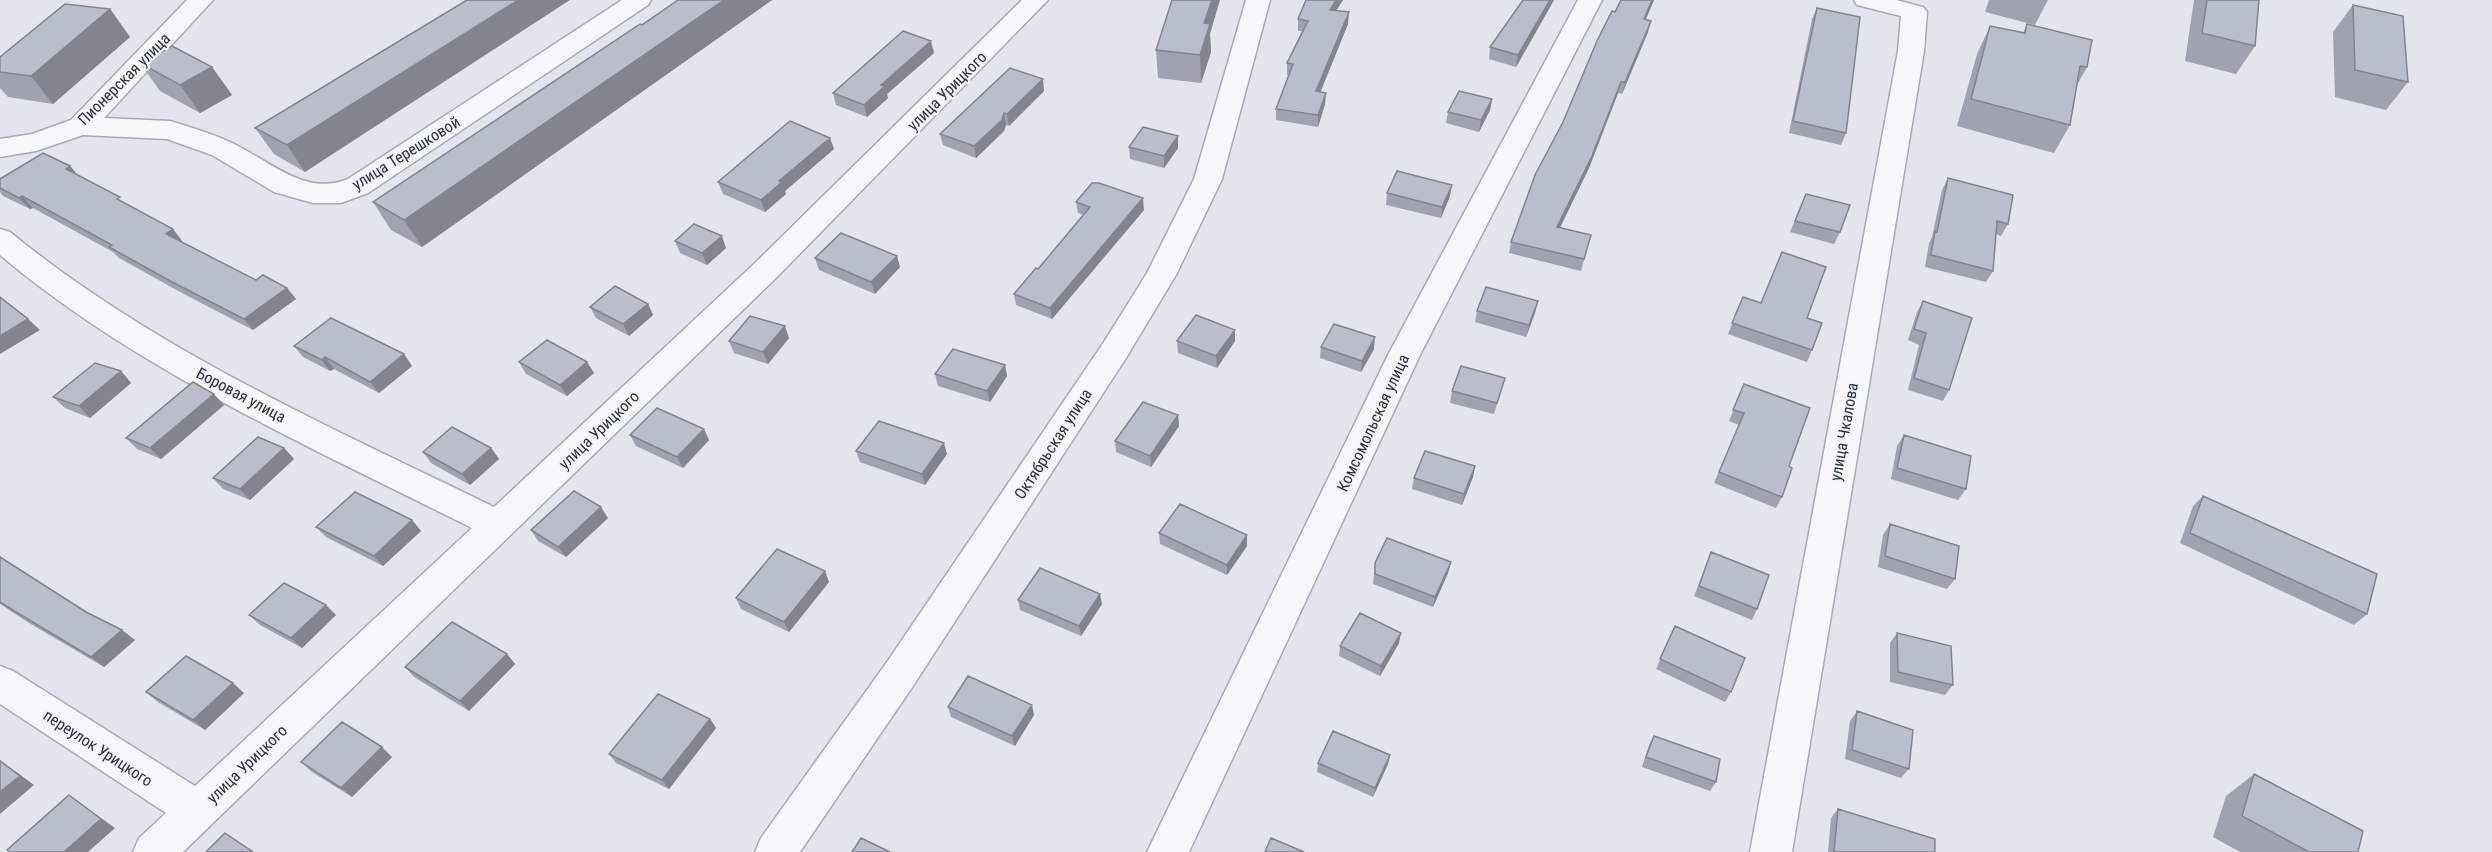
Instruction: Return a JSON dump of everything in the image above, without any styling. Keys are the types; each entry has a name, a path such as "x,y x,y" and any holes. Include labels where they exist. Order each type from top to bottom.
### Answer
{"street":[{"name":"Пионерская улица","path":"0,148 36,142 81,126 201,0"},
{"name":"улица Терешковой","path":"81,126 170,130 222,149 284,185 313,193 341,193 358,186 639,0"},
{"name":"улица Урицкого","path":"154,852 766,270 1020,19 1036,0"},
{"name":"Октябрьская улица","path":"776,852 900,674 1115,350 1161,275 1208,179 1258,0"},
{"name":"Комсомольская улица","path":"1168,852 1404,355 1590,0"},
{"name":"улица Чкалова","path":"1772,852 1911,51 1914,12 1866,0"},
{"name":"Боровая улица","path":"0,239 33,268 163,355 365,460 499,525"},
{"name":"переулок Урицкого","path":"0,683 198,811"}],"building":[{"path":"467,0 518,0 287,145 255,128"},
{"path":"678,0 724,0 404,220 373,202 640,24 642,25"},
{"path":"1172,0 1212,0 1204,23 1210,24 1200,55 1156,50"},
{"path":"1306,0 1336,0 1330,10 1349,12 1316,91 1326,93 1318,115 1276,109 1293,64 1287,63 1308,21 1298,19"},
{"path":"1523,0 1550,0 1518,55 1490,47"},
{"path":"1621,0 1652,0 1644,19 1651,21 1625,82 1621,82 1592,156 1557,227 1591,235 1584,259 1511,242 1535,175 1563,122 1597,41 1612,11 1615,12"},
{"path":"2207,0 2259,0 2255,46 2202,33"},
{"path":"65,4 110,9 31,76 0,72 0,57"},
{"path":"2353,5 2403,16 2408,82 2355,70"},
{"path":"1817,8 1860,17 1846,133 1793,121"},
{"path":"2027,24 2092,40 2087,67 2080,66 2070,125 1971,99 1990,26 2025,33"},
{"path":"903,31 931,41 881,85 885,86 864,105 833,93"},
{"path":"172,46 212,67 180,85 140,63"},
{"path":"1010,68 1043,79 1007,114 1004,113 1002,120 974,146 940,134"},
{"path":"1459,91 1492,99 1481,120 1448,112"},
{"path":"790,121 830,138 779,181 782,182 761,200 718,182"},
{"path":"1143,127 1178,136 1164,156 1129,147"},
{"path":"43,153 70,166 66,169 120,197 117,199 173,229 166,234 256,280 263,275 287,288 244,319 172,282 109,247 112,245 22,196 19,198 0,188 0,179"},
{"path":"1397,171 1452,185 1442,207 1387,193"},
{"path":"1948,178 2013,195 2008,224 1997,221 1993,271 1931,255"},
{"path":"1092,183 1099,183 1143,198 1050,308 1014,294 1090,207 1076,202"},
{"path":"1806,194 1850,205 1840,232 1795,221"},
{"path":"694,224 722,236 702,253 675,241"},
{"path":"841,233 897,256 871,282 815,258"},
{"path":"1782,252 1826,267 1807,318 1822,323 1812,350 1732,323 1743,297 1761,303"},
{"path":"615,286 648,304 623,324 590,307"},
{"path":"1486,287 1538,301 1529,325 1477,311"},
{"path":"0,297 28,319 0,336"},
{"path":"1923,301 1972,318 1949,390 1914,378 1926,333 1914,329"},
{"path":"1196,315 1235,330 1216,356 1177,341"},
{"path":"750,316 785,326 763,352 729,341"},
{"path":"331,318 404,354 370,382 325,357 322,360 294,346"},
{"path":"1334,324 1375,337 1362,361 1321,347"},
{"path":"547,340 587,362 560,385 519,362"},
{"path":"953,349 1005,365 987,391 935,374"},
{"path":"95,363 121,371 79,406 53,397"},
{"path":"1461,366 1505,378 1497,403 1452,391"},
{"path":"193,382 214,394 150,448 126,438"},
{"path":"1744,384 1810,408 1789,466 1792,468 1782,497 1719,472 1744,413 1733,410"},
{"path":"1143,402 1178,415 1150,456 1115,441"},
{"path":"657,408 704,429 677,457 630,435"},
{"path":"879,421 944,443 922,474 856,451"},
{"path":"452,427 491,448 462,474 423,452"},
{"path":"1904,435 1971,456 1966,489 1897,468"},
{"path":"258,437 284,448 240,489 213,478"},
{"path":"1425,451 1475,466 1464,494 1414,478"},
{"path":"574,491 601,507 558,547 531,530"},
{"path":"355,492 412,520 374,556 316,527"},
{"path":"2203,496 2377,574 2367,614 2190,533"},
{"path":"1180,504 1247,535 1227,565 1159,533"},
{"path":"1890,524 1959,546 1955,579 1885,556"},
{"path":"1387,538 1451,562 1435,597 1375,574 1375,563"},
{"path":"777,549 825,571 784,622 736,598"},
{"path":"1711,552 1769,575 1757,609 1699,586"},
{"path":"0,557 86,612 122,630 91,657 0,602"},
{"path":"1040,568 1100,594 1079,626 1018,600"},
{"path":"284,583 326,605 291,638 249,615"},
{"path":"1360,613 1401,633 1381,666 1340,646"},
{"path":"452,622 507,654 460,701 405,667"},
{"path":"1675,626 1745,658 1731,692 1660,659"},
{"path":"1897,633 1951,646 1953,685 1898,672"},
{"path":"186,656 233,683 193,720 146,692"},
{"path":"968,676 1032,705 1012,736 948,707"},
{"path":"658,694 710,719 662,780 609,754"},
{"path":"1857,711 1913,730 1909,769 1852,750"},
{"path":"342,722 382,747 341,788 301,762"},
{"path":"1333,731 1390,755 1375,788 1318,763"},
{"path":"1654,736 1720,759 1716,782 1646,757"},
{"path":"0,761 20,776 0,792"},
{"path":"2254,774 2363,831 2358,852 2309,852 2242,816"},
{"path":"69,795 101,819 64,852 10,852 7,850"},
{"path":"1838,809 1935,839 1935,852 1834,852"},
{"path":"225,833 253,852 206,852"},
{"path":"861,838 890,852 852,852"},
{"path":"1271,838 1304,852 1265,852"}]}
